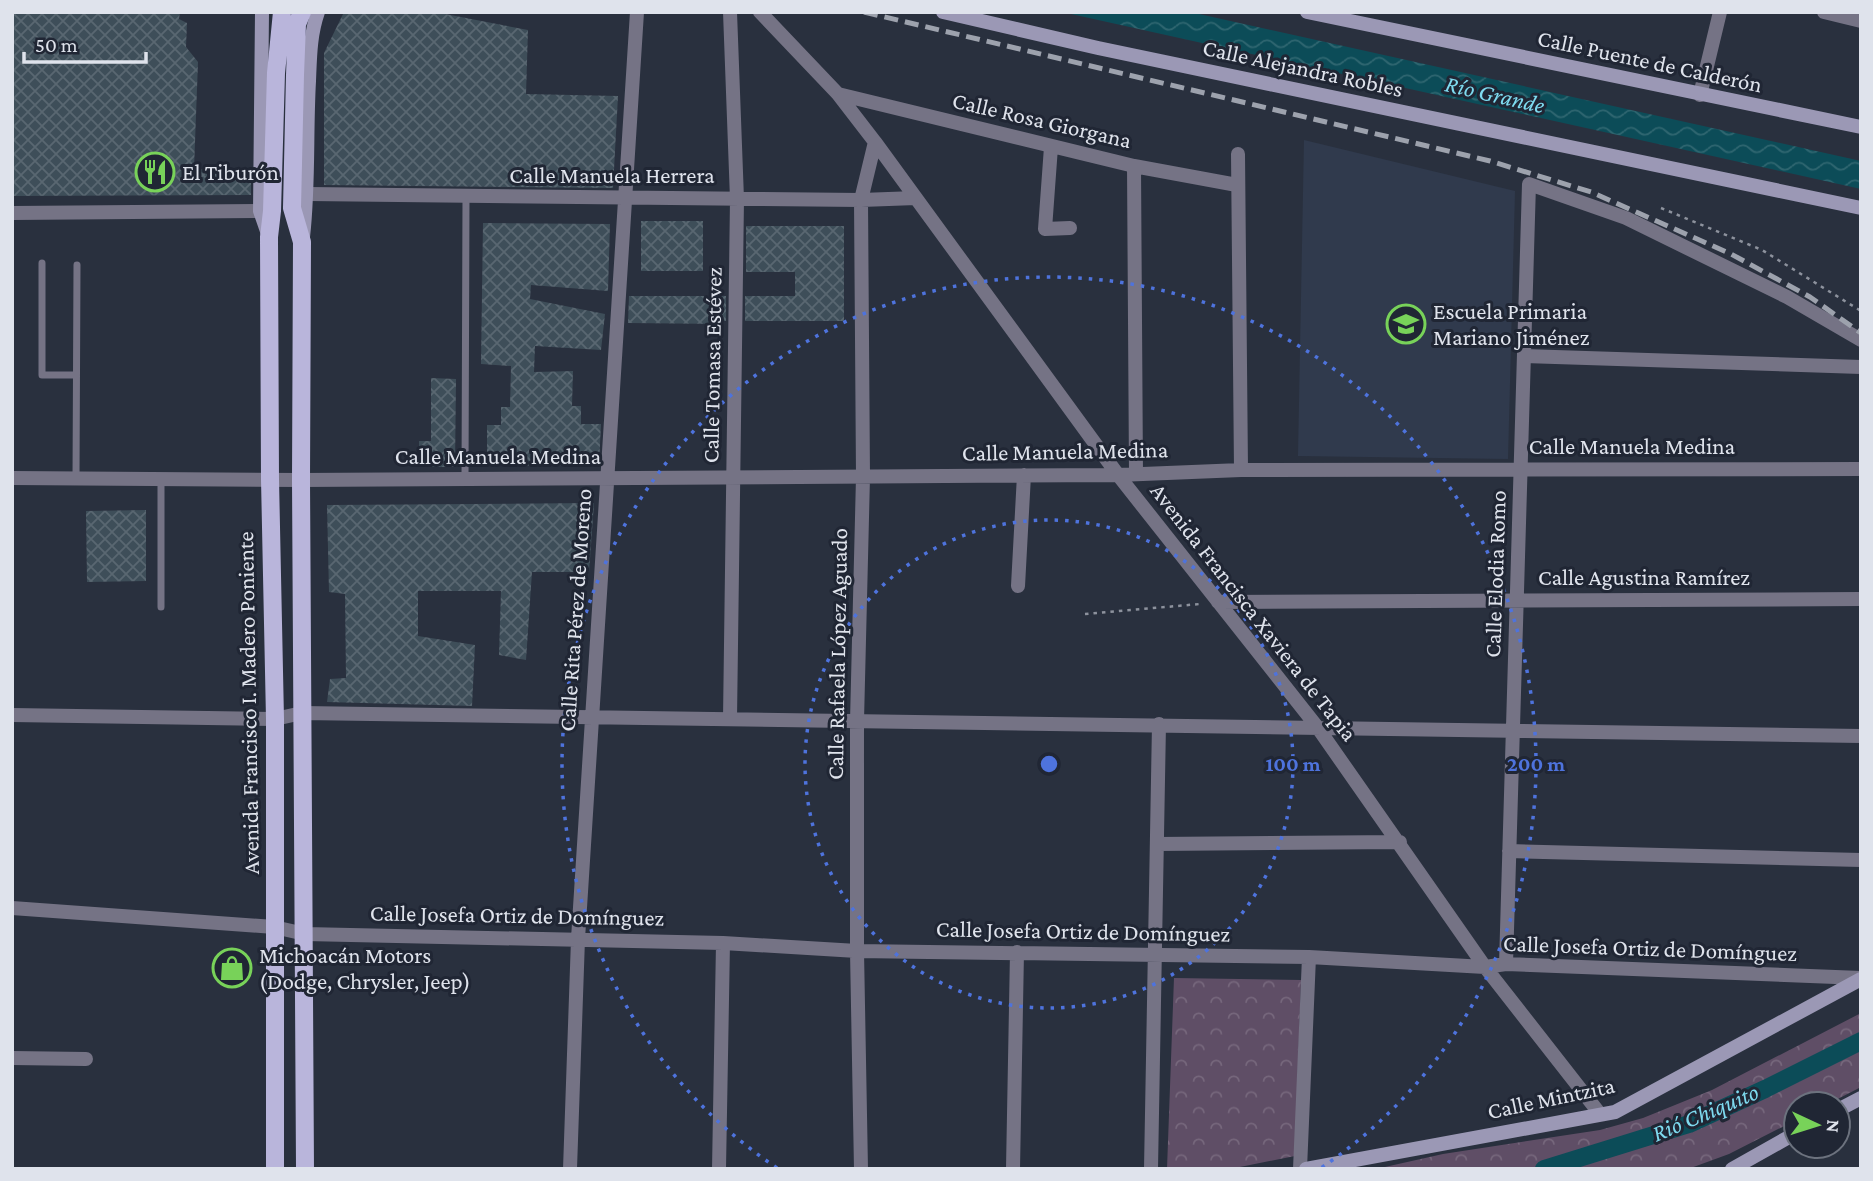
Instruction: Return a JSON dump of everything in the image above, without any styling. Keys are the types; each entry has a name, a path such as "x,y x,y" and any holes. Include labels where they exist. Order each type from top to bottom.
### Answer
{"main road":[{"name":"Avenida Francisco I. Madero Poniente","path":"262,12 260,211 269,237"},
{"name":"Avenida Francisco I. Madero Poniente","path":"275,1169 275,719 269,237 276,73 282,12"},
{"path":"302,12 297,24 292,208 302,242"},
{"path":"305,1169 300,480 302,242 308,194 312,29 318,12"},
{"name":"Calle Alejandra Robles","path":"943,12 1111,51 1861,208"},
{"name":"Calle Puente de Calderón","path":"1307,12 1861,127"},
{"name":"Calle Mintzita","path":"1306,1169 1615,1112 1861,979"},
{"path":"1732,1169 1782,1141"}],"street":[{"name":"Calle Rita Pérez de Moreno","path":"570,1169 578,939 637,12"},
{"name":"Calle Tomasa Estévez","path":"730,12 737,199 730,719"},
{"name":"Avenida Francisca Xaviera de Tapia","path":"760,12 838,94 875,142 1118,475 1318,729 1400,842 1485,967 1600,1114"},
{"path":"1700,95 1720,12"},
{"path":"1824,12 1861,21"},
{"name":"Calle Rosa Giorgana","path":"838,94 1133,166 1237,184"},
{"name":"Calle Rafaela López Aguado","path":"861,1169 857,720 863,477 861,200 875,142"},
{"path":"1051,147 1045,229 1070,228"},
{"path":"1238,154 1241,470"},
{"path":"1133,166 1136,474"},
{"name":"Calle Elodia Romo","path":"1506,964 1529,184 1626,218 1787,297 1861,340"},
{"name":"Calle Manuela Herrera","path":"308,194 861,200 916,198"},
{"path":"12,213 260,211"},
{"path":"1524,356 1861,367"},
{"name":"Calle Manuela Medina","path":"12,478 300,480 1118,475 1241,470 1861,469"},
{"path":"1018,586 1024,475"},
{"name":"Calle Agustina Ramírez","path":"1218,602 1861,599"},
{"path":"12,715 275,719 302,713 1861,736"},
{"path":"1151,1169 1157,956 1159,724"},
{"path":"1157,844 1400,842"},
{"path":"1509,851 1861,860"},
{"name":"Calle Josefa Ortiz de Domínguez","path":"12,908 274,927 305,934 723,943 857,951 1309,957 1485,967 1506,964 1861,979"},
{"path":"719,1169 723,943"},
{"path":"1013,1169 1017,952"},
{"path":"1300,1169 1309,957"},
{"path":"12,1058 86,1059"}],"lane":[{"path":"465,479 466,196"},
{"path":"42,263 43,375 75,375"},
{"path":"76,478 77,265"},
{"path":"161,478 161,607"}],"path":[{"path":"1661,208 1762,250 1861,311"},
{"path":"1085,614 1218,602"}],"shaded area":[{"name":"Escuela Primaria Mariano Jiménez","path":"1304,140 1515,191 1508,459 1298,456"}],"green space":[{"path":"1174,978 1301,980 1295,1156 1230,1169 1167,1169"},
{"path":"1861,1013 1861,1087 1852,1092 1782,1090 1782,1127 1729,1154 1688,1169 1376,1169 1443,1154 1600,1130 1643,1118 1712,1090"}],"water":[{"name":"Río Grande","path":"1062,12 1190,12 1861,161 1861,189"}],"building":[{"path":"13,12 180,12 179,19 187,23 186,47 198,62 194,169 251,170 251,195 12,196"},
{"path":"344,12 435,12 528,30 526,94 618,96 613,188 324,185 324,53"},
{"path":"641,221 703,221 703,271 641,271"},
{"path":"483,223 610,224 608,291 531,285 530,299 605,314 601,350 535,346 534,372 573,371 572,406 581,406 581,424 601,424 599,465 487,466 487,425 501,425 501,407 510,407 511,366 481,364"},
{"path":"746,226 844,226 844,321 745,321 745,296 795,296 795,272 746,272"},
{"path":"629,296 726,296 726,321 723,321 723,324 628,323"},
{"path":"431,378 456,379 455,467 419,467 419,441 431,441"},
{"path":"594,503 589,572 532,572 526,660 499,655 501,591 418,591 418,636 475,645 472,706 327,702 330,679 346,678 345,594 329,592 327,505"},
{"path":"146,510 146,581 87,582 86,511"}],"waterway":[{"name":"Rió Chiquito","path":"1544,1169 1689,1124 1861,1041"}],"railway":[{"path":"864,12 1490,161 1591,192 1731,254 1810,297 1861,333"}],"place":[{"name":"El Tiburón","path":"155,172"},
{"name":"Escuela Primaria Mariano Jiménez","path":"1406,324"},
{"name":"Michoacán Motors (Dodge, Chrysler, Jeep)","path":"232,968"}]}
